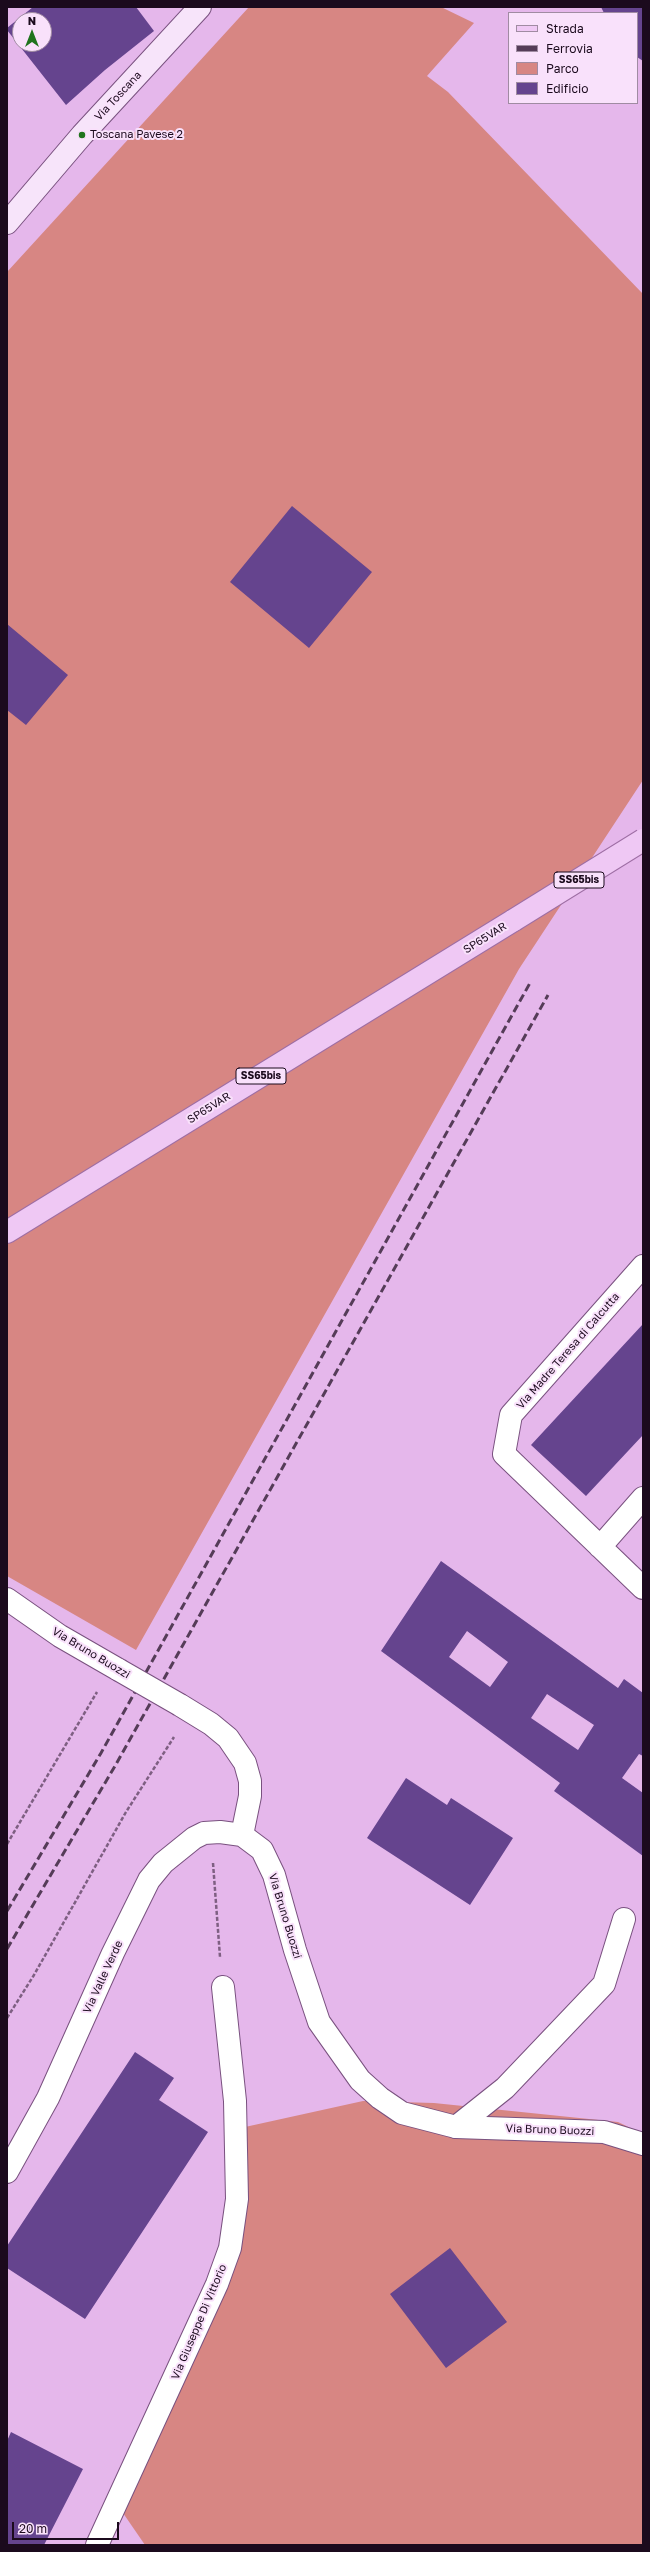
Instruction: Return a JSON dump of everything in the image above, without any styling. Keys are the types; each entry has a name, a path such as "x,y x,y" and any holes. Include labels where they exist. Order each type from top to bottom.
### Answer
{"main road":[{"name":"Via Toscana","path":"7,223 82,135 200,7"},
{"name":"SP65VAR","path":"7,1232 643,840"}],"street":[{"name":"Via Madre Teresa di Calcutta","path":"643,1266 512,1415 504,1454 643,1588"},
{"path":"600,1547 643,1498"},
{"name":"Via Bruno Buozzi","path":"7,1599 60,1636 185,1708 211,1724 228,1738 245,1763 250,1781 250,1796 242,1835 262,1850 274,1874 295,1950 318,2022 360,2080 380,2098 402,2113 456,2127 604,2132 643,2144"},
{"name":"Via Valle Verde","path":"7,2172 48,2098 113,1953 149,1880 163,1863 194,1838 212,1832 242,1835"},
{"path":"456,2127 505,2088 604,1984 624,1919"},
{"name":"Via Giuseppe Di Vittorio","path":"97,2545 214,2291 230,2248 237,2199 235,2101 223,1987"}],"path":[{"path":"7,1844 116,1668"},
{"path":"7,2018 38,1968 185,1708"},
{"path":"212,1832 213,1876 223,1987"}],"green space":[{"path":"249,7 441,7 474,23 427,76 448,92 643,294 643,780 519,969 136,1650 7,1576 7,272"},
{"path":"363,2101 434,2103 618,2122 643,2134 643,2545 145,2545 123,2513 169,2401 214,2317 238,2239 245,2127"}],"building":[{"path":"33,7 136,7 154,31 105,70 66,105 24,52 52,52 52,12 27,12"},
{"path":"601,7 643,7 643,61 638,58 638,12 604,12"},
{"path":"12,24 12,36 7,28"},
{"path":"292,506 372,572 309,648 230,582"},
{"path":"7,624 68,675 26,725 7,710"},
{"path":"643,1324 643,1435 586,1496 531,1445"},
{"path":"441,1561 618,1688 624,1679 643,1693 643,1756 639,1754 622,1778 643,1793 643,1856 554,1791 560,1783 381,1651","holes":["467,1631 508,1662 490,1687 449,1657","547,1694 594,1725 578,1750 531,1718"]},
{"path":"406,1778 447,1805 451,1798 513,1838 470,1905 367,1838"},
{"path":"135,2052 174,2078 159,2100 208,2132 85,2319 7,2268 7,2246"},
{"path":"450,2248 507,2322 446,2368 390,2294"},
{"path":"11,2432 83,2469 44,2545 7,2545 7,2441"}],"railway":[{"path":"7,1911 101,1753 530,983"},
{"path":"7,1949 115,1766 548,995"}],"place":[{"name":"Toscana Pavese 2","path":"82,135"}]}
